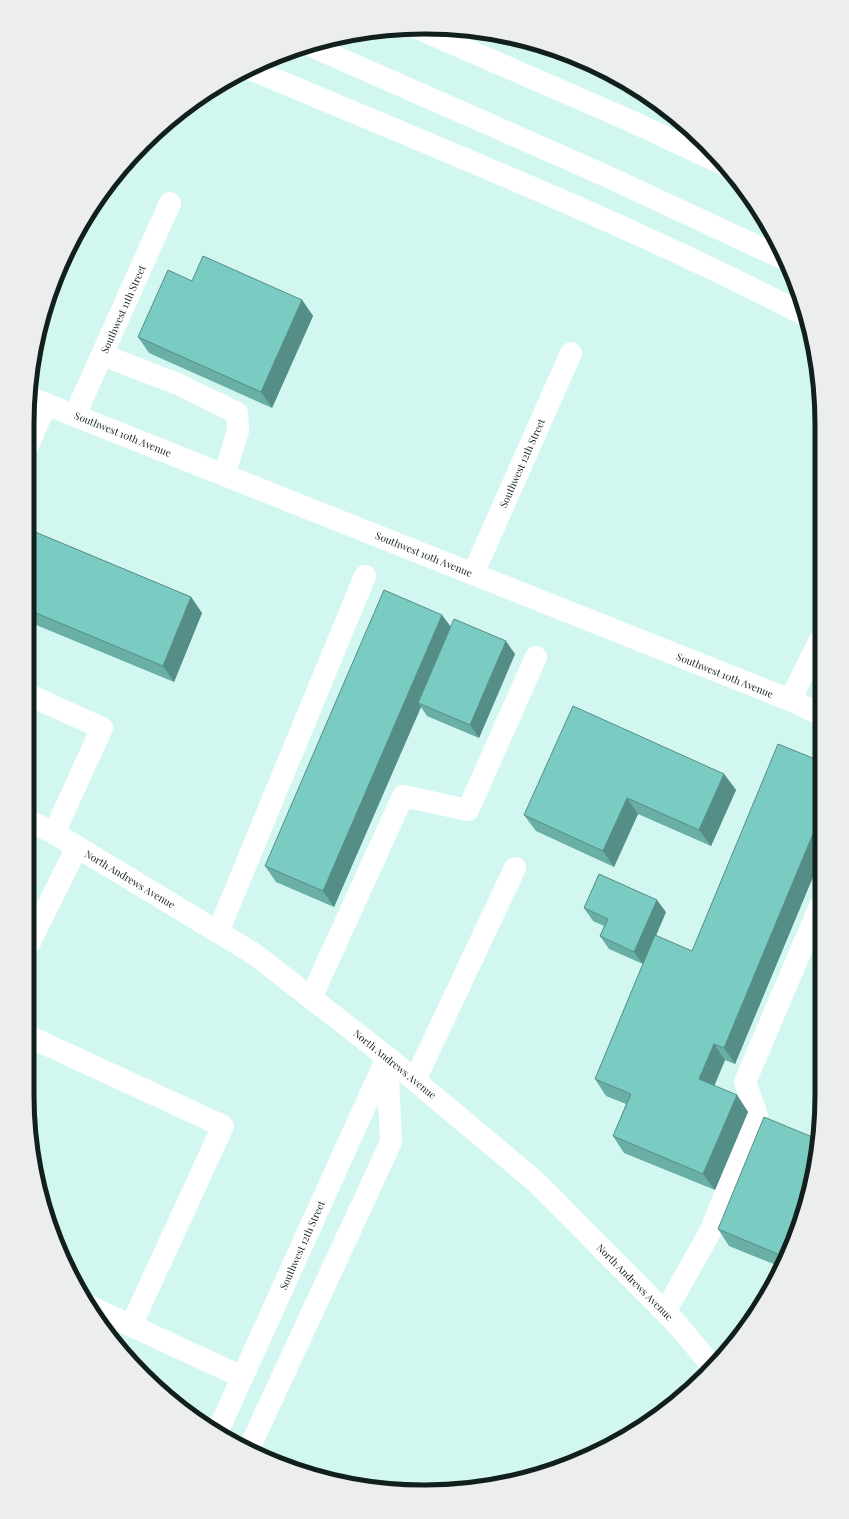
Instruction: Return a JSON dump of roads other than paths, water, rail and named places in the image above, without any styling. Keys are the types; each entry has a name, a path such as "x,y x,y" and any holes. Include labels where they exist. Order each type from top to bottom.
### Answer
{"main road":[{"path":"432,34 633,122 710,158"},
{"path":"318,49 604,174 776,255"},
{"path":"257,72 559,200 708,268 798,312"},
{"name":"Southwest 11th Street","path":"76,415 170,203"},
{"name":"Southwest 12th Street","path":"473,574 571,353"},
{"path":"102,355 178,384 237,413 238,431 224,475"},
{"path":"34,414 37,401"},
{"name":"Southwest 10th Avenue","path":"37,401 76,415 790,700 815,712"},
{"path":"218,932 365,576"},
{"path":"790,700 815,650"},
{"path":"311,998 403,796 468,810 536,657"},
{"path":"34,697 102,728 54,833"},
{"name":"North Andrews Avenue","path":"34,823 54,833 252,953 387,1057 536,1181 665,1312 709,1362"},
{"path":"34,934 77,847"},
{"path":"415,1080 515,868"},
{"path":"665,1312 710,1232 757,1115 746,1082 815,918"},
{"path":"34,1039 223,1126 131,1326"},
{"path":"251,1444 391,1142 387,1057"},
{"name":"Southwest 12th Street","path":"219,1427 387,1057"},
{"path":"100,1311 242,1377"}]}
